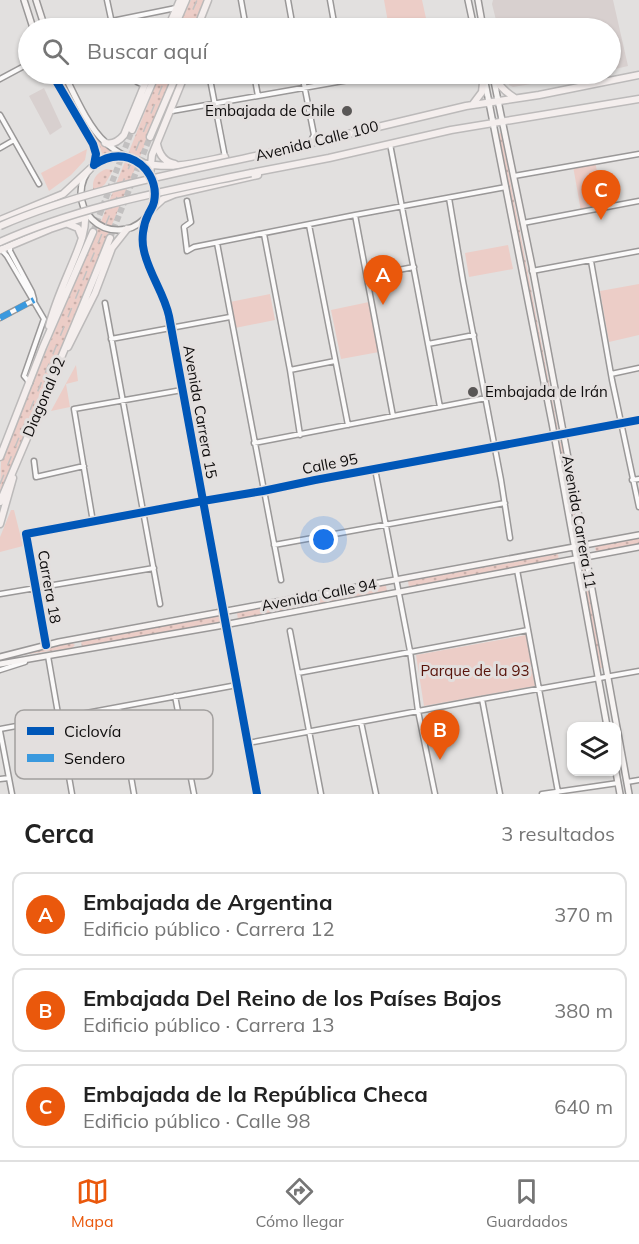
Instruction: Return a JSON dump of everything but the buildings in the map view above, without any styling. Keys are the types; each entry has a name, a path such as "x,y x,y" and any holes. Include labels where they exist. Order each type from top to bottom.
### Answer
{"main road":[{"path":"24,0 30,18"},
{"path":"36,0 42,18"},
{"path":"172,18 180,0"},
{"path":"178,18 186,0"},
{"path":"201,18 208,0"},
{"path":"468,0 472,18"},
{"path":"478,0 481,18"},
{"name":"Avenida Calle 100","path":"621,78 639,75"},
{"path":"44,347 53,310 82,239 86,215 81,199 82,186 96,154 93,144 58,84"},
{"path":"69,84 96,132 105,142 143,166 150,175 155,196 149,213"},
{"path":"132,130 152,84"},
{"path":"150,137 173,84"},
{"path":"150,175 156,141 181,84"},
{"path":"473,104 482,92 483,84"},
{"name":"Avenida Carrera 11","path":"486,84 606,722"},
{"name":"Avenida Carrera 11","path":"495,84 563,434 629,794"},
{"path":"499,84 504,91 516,98"},
{"name":"Avenida Calle 100","path":"0,226 46,207 96,191 260,154 313,139 473,104 591,84"},
{"path":"105,142 109,144 116,142 124,135 144,85"},
{"name":"Avenida Calle 100","path":"0,247 37,227 88,209 151,194 329,158 450,130 639,99"},
{"path":"156,141 158,151 164,159 171,164 181,165"},
{"path":"0,220 63,194 92,167 108,158 126,157"},
{"path":"137,162 167,167 225,158"},
{"path":"86,215 104,228 127,229 137,225 164,199 175,194 329,158"},
{"name":"Avenida Carrera 15","path":"149,213 143,236 143,250 164,299 171,328 257,794"},
{"path":"0,247 86,215"},
{"path":"61,225 75,226 81,232 82,239"},
{"path":"58,366 81,325 112,248 127,229"},
{"name":"Diagonal 92","path":"0,455 93,232"},
{"name":"Diagonal 92","path":"0,502 110,238"},
{"path":"44,319 53,310"},
{"path":"0,524 17,460"},
{"name":"Avenida Calle 94","path":"0,657 45,645 639,535"},
{"name":"Avenida Calle 94","path":"0,664 639,547"},
{"path":"74,640 78,644 75,652"},
{"path":"617,776 620,794"}],"street":[{"path":"106,0 111,18"},
{"path":"241,0 244,18"},
{"path":"288,0 291,18"},
{"path":"330,0 333,18"},
{"path":"127,18 177,8"},
{"path":"0,79 18,69"},
{"path":"211,84 225,158"},
{"path":"256,84 258,96"},
{"path":"304,84 313,139"},
{"path":"172,111 321,84"},
{"path":"0,115 39,184"},
{"path":"0,148 14,140"},
{"path":"390,144 440,407"},
{"path":"514,176 639,154"},
{"path":"187,201 190,222 184,227 187,251 194,247 507,187"},
{"path":"449,198 510,538"},
{"path":"523,224 639,201"},
{"path":"355,215 393,416"},
{"path":"309,225 348,425"},
{"path":"264,234 300,435"},
{"path":"217,243 280,580"},
{"path":"10,245 10,251 34,300"},
{"path":"0,247 8,256 44,319 24,376 30,383"},
{"path":"532,271 639,251"},
{"path":"591,261 611,374 639,507"},
{"path":"367,276 414,267"},
{"path":"0,318 34,300"},
{"path":"105,303 160,604"},
{"path":"111,339 230,317"},
{"path":"428,344 474,335"},
{"path":"290,370 335,362"},
{"path":"611,374 639,368"},
{"path":"93,522 74,409 182,390"},
{"path":"254,443 486,398"},
{"name":"Calle 95","path":"26,534 639,420"},
{"path":"34,462 36,477 84,466"},
{"path":"375,469 435,794"},
{"path":"632,480 639,479"},
{"path":"274,545 505,503"},
{"name":"Carrera 18","path":"26,534 45,645"},
{"path":"0,594 154,568"},
{"path":"517,570 558,792"},
{"path":"298,673 528,630"},
{"path":"290,631 321,794"},
{"path":"48,656 57,710"},
{"path":"0,670 38,657"},
{"path":"248,744 639,670"},
{"path":"102,710 237,685"},
{"path":"175,696 178,710"},
{"path":"482,699 500,794"},
{"path":"361,722 376,794"},
{"path":"12,794 0,730 15,727"},
{"path":"0,779 9,778"},
{"path":"69,779 72,794"},
{"path":"131,779 134,794"},
{"path":"191,779 194,794"},
{"path":"627,782 639,780"},
{"path":"542,794 618,783"}],"shaded area":[{"path":"493,0 613,0 617,18 496,18"},
{"path":"621,35 628,66 621,68"},
{"path":"509,84 531,84 513,87"},
{"path":"44,88 62,127 50,135 29,96"}],"green space":[{"path":"191,0 204,0 197,18 183,18"},
{"path":"384,0 422,0 426,18 387,18"},
{"path":"61,84 66,84 88,126 111,152 102,154 100,147"},
{"path":"156,84 170,84 0,494 1,462"},
{"path":"501,133 558,430 555,431 498,134"},
{"path":"87,149 85,160 71,175 49,191 41,173"},
{"path":"595,161 604,207 581,211 573,166"},
{"path":"106,169 113,170 105,184 94,194 94,179"},
{"path":"508,245 513,269 469,277 465,253"},
{"path":"639,284 639,335 609,342 600,291"},
{"path":"270,294 275,320 235,328 230,302"},
{"path":"369,302 379,352 341,359 331,310"},
{"path":"76,365 78,381 66,384 70,407 51,411"},
{"path":"561,442 578,535 574,536 557,443"},
{"path":"11,510 14,510 23,546 0,552 0,537"},
{"path":"639,538 639,545 596,553 595,546"},
{"path":"558,554 559,561 409,588 408,581"},
{"path":"584,564 602,668 598,669 580,565"},
{"path":"386,585 387,592 238,620 237,613"},
{"path":"221,615 223,622 82,647 81,641"},
{"name":"Parque de la 93","path":"526,635 535,686 424,706 416,655"},
{"path":"71,642 75,645 72,648 14,656"}],"tunnel":[{"path":"93,232 132,130"},
{"path":"110,238 150,137"}],"railway":[{"path":"189,18 197,0"},
{"path":"0,484 163,84"}],"marked path":[{"path":"0,318 34,300"}],"cycle path":[{"path":"58,84 93,144 96,154 94,165"},
{"path":"94,165 110,157 129,158 141,165 153,181 154,202 145,223 143,247 169,316 257,794"},
{"path":"46,645 26,534 639,420"}],"place":[{"name":"Embajada de Chile","path":"347,111"},
{"name":"Embajada de la República Checa","path":"601,220"},
{"name":"Embajada de Argentina","path":"383,305"},
{"name":"Embajada de Irán","path":"473,392"},
{"name":"Embajada Del Reino de los Países Bajos","path":"440,760"}]}
